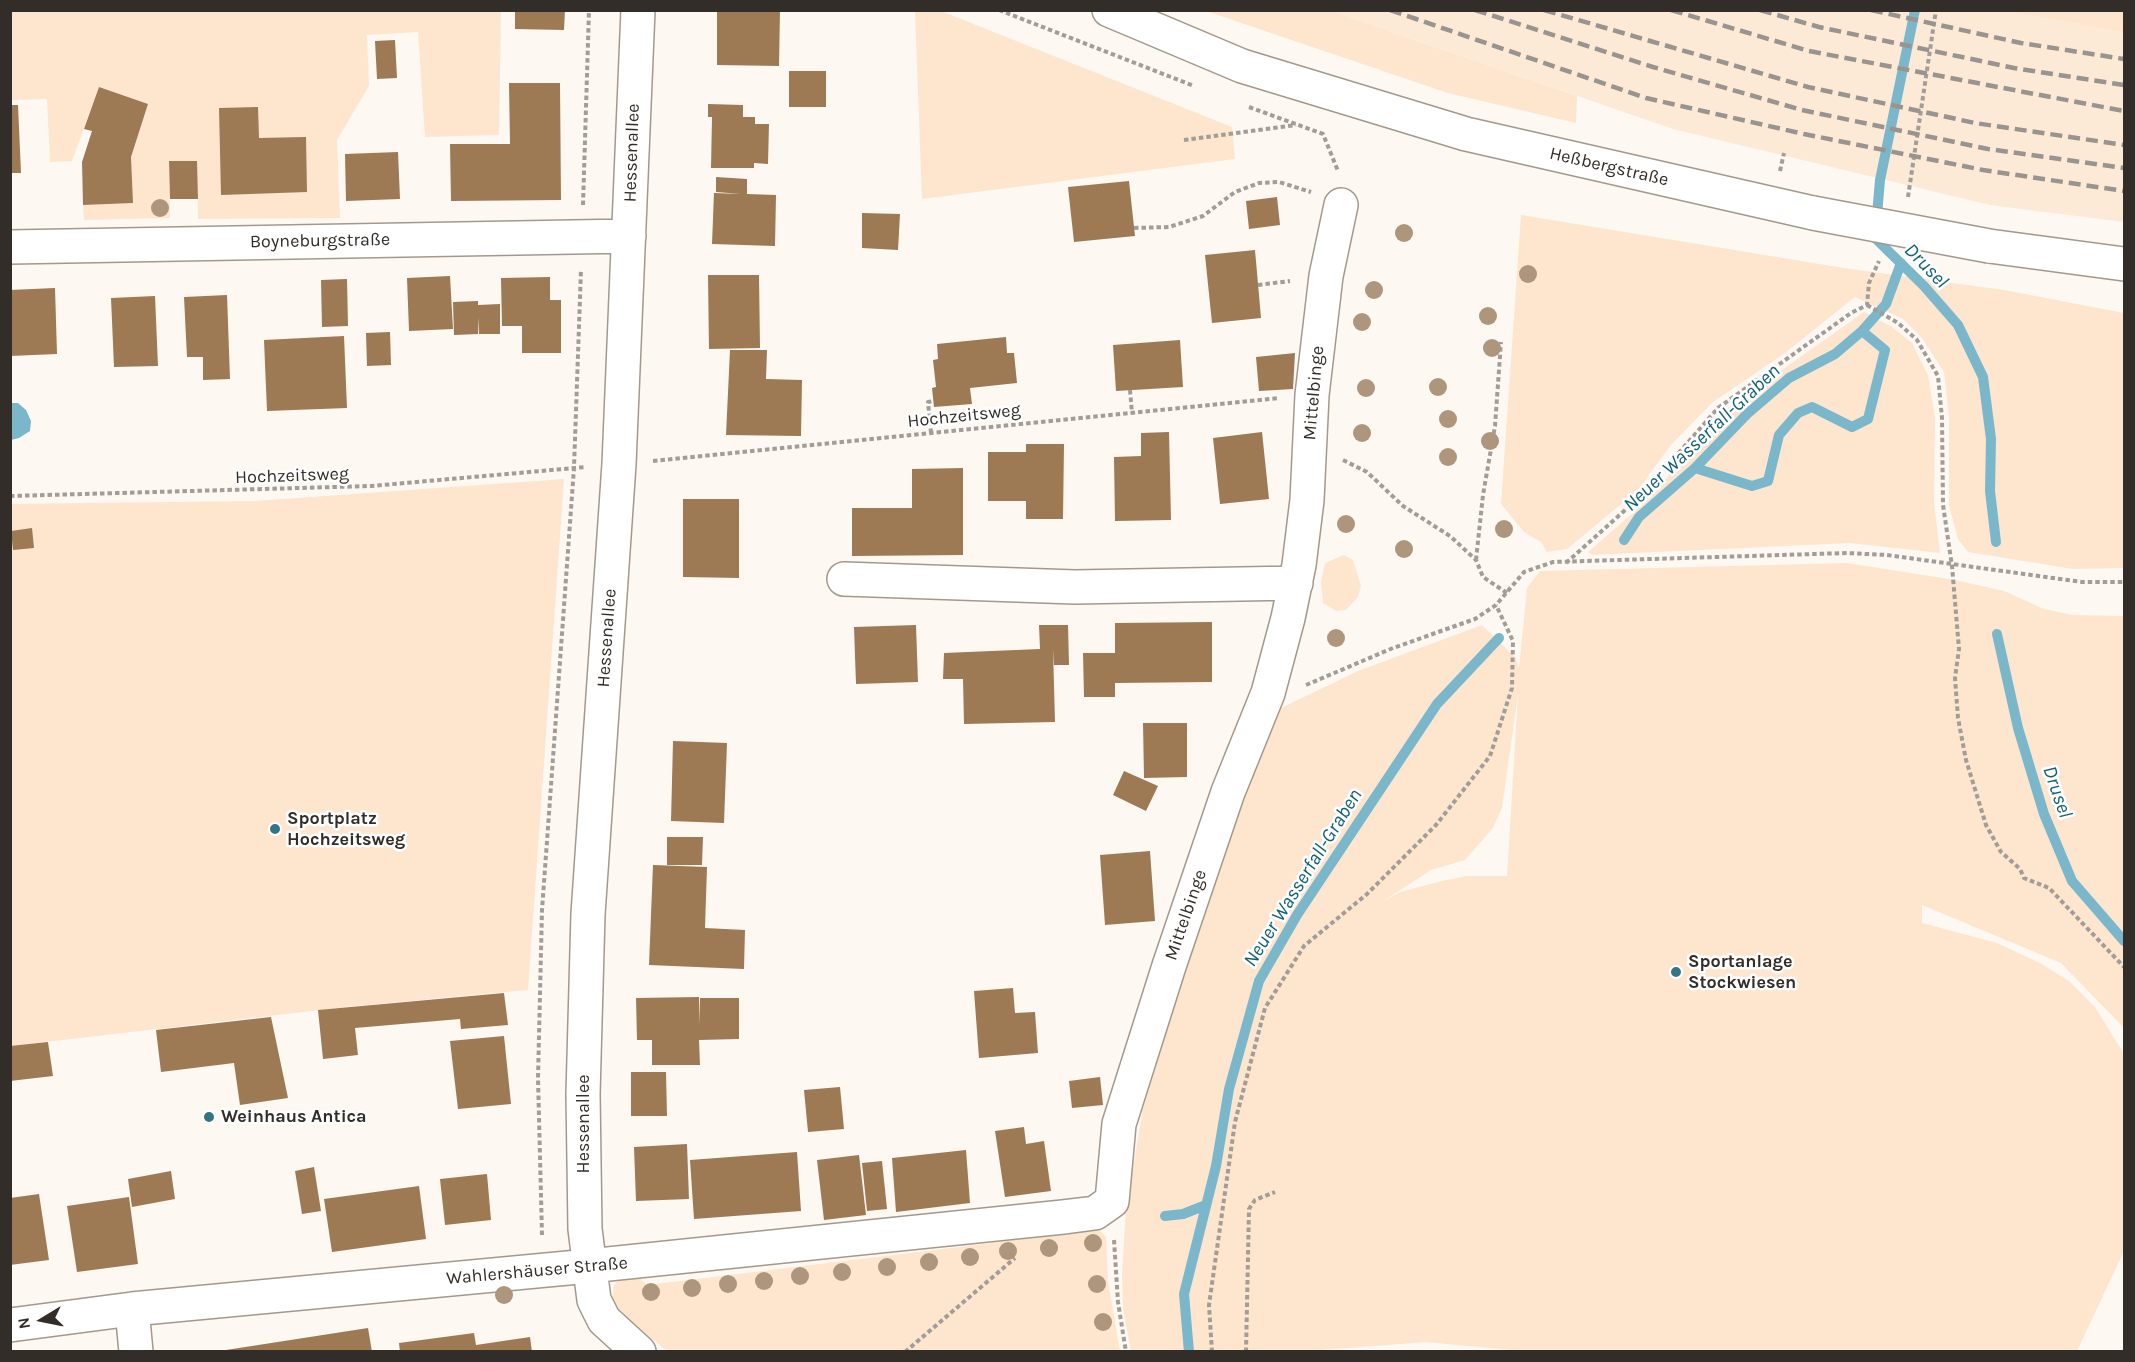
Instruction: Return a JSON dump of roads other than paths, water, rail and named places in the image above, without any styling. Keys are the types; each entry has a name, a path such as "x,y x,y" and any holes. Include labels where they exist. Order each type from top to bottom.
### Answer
{"street":[{"name":"Hessenallee","path":"638,10 619,464 588,914 584,1106 585,1230 594,1300 604,1320 639,1352"},
{"name":"Heßbergstraße","path":"1109,10 1242,66 1466,134 1813,213 1989,246 2124,264"},
{"name":"Mittelbinge","path":"1063,1217 1095,1213 1112,1201 1119,1124 1168,966 1227,792 1268,693 1296,583 1307,500 1312,395 1326,276 1341,205"},
{"name":"Boyneburgstraße","path":"10,247 629,236"},
{"path":"844,579 1075,587 1296,583"},
{"name":"Wahlershäuser Straße","path":"10,1325 132,1309 589,1266 1063,1217"},
{"path":"132,1309 136,1352"}],"water":[{"path":"11,403 18,403 26,410 31,421 30,431 11,440"}],"waterway":[{"name":"Drusel","path":"1915,10 1880,180 1875,238 1924,286 1958,325 1983,377 1991,439 1990,491 1996,542"},
{"name":"Neuer Wasserfall-Graben","path":"1624,540 1639,517 1695,468 1747,414 1789,378 1835,354 1862,331 1886,304 1901,263"},
{"path":"1695,468 1752,486 1768,481 1779,435 1798,413 1812,407 1852,427 1868,419 1885,350 1862,331"},
{"name":"Drusel","path":"1997,634 2018,728 2044,814 2072,881 2124,941"},
{"name":"Neuer Wasserfall-Graben","path":"1189,1352 1184,1294 1216,1166 1229,1089 1259,981 1297,915 1437,704 1499,638"},
{"path":"1165,1216 1183,1214 1206,1205"}],"railway":[{"path":"1390,10 1646,98 1804,134 1983,170 2124,191"},
{"path":"1475,10 1653,67 1802,110 1988,149 2124,168"},
{"path":"1544,10 1808,87 1975,123 2124,145"},
{"path":"1671,10 1809,51 2124,111"},
{"path":"1760,10 1819,27 2014,68 2124,85"},
{"path":"1871,10 2021,43 2124,59"}],"place":[{"name":"Sportplatz Hochzeitsweg","path":"275,829"},
{"name":"Sportanlage Stockwiesen","path":"1676,972"},
{"name":"Weinhaus Antica","path":"209,1117"}]}
